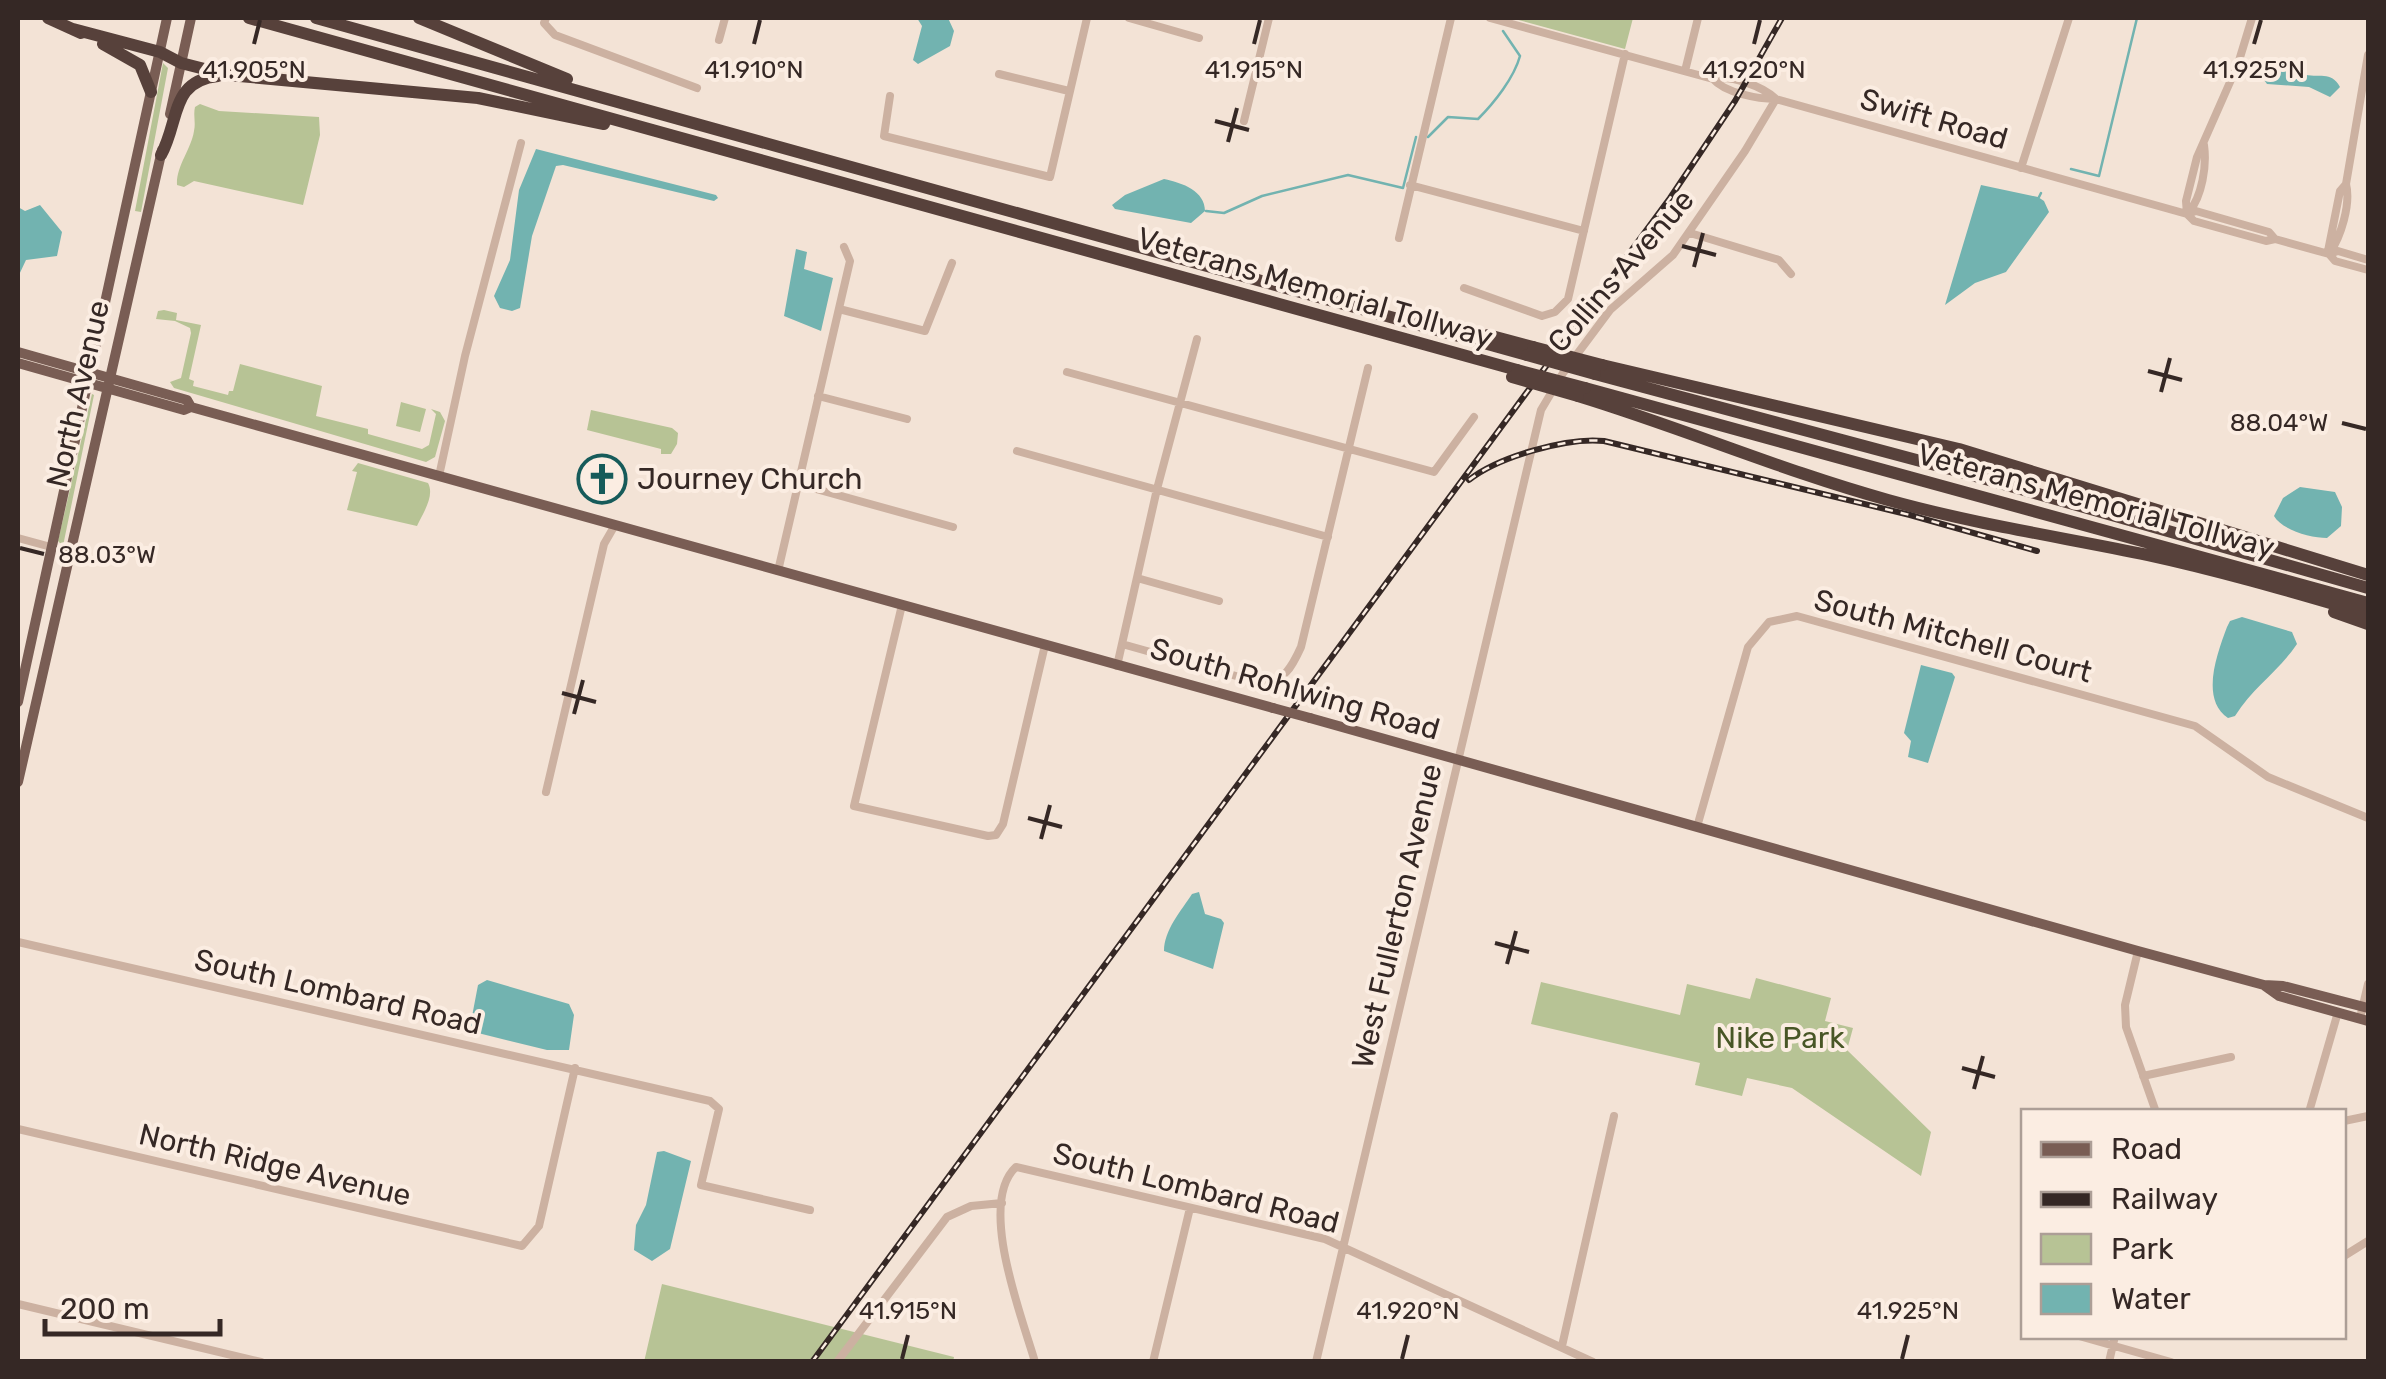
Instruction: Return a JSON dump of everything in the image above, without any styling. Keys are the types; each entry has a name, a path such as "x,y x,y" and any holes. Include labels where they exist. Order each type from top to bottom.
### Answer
{"highway":[{"path":"48,18 134,60 145,72 151,92"},
{"name":"Veterans Memorial Tollway","path":"249,18 1430,347 1514,374 2368,603"},
{"name":"Veterans Memorial Tollway","path":"316,18 1368,310 1599,369 2368,588"},
{"path":"419,18 634,106"},
{"path":"73,29 160,52 181,64 228,74 478,98 732,152"},
{"path":"160,155 172,135 180,98 188,86 203,78 228,74"},
{"path":"1599,369 1958,449 2368,575"},
{"path":"1582,392 1774,465 1886,499 1994,526 2213,571 2368,614"},
{"path":"2249,538 2368,566"},
{"path":"2213,571 2368,624"}],"main road":[{"name":"North Avenue","path":"18,702 167,20"},
{"name":"North Avenue","path":"18,782 189,23"},
{"path":"62,371 82,361 96,346"},
{"path":"18,352 62,371 84,401"},
{"path":"113,352 116,366 142,388"},
{"path":"18,363 90,378 130,395 184,410 191,408 187,400 106,383"},
{"path":"100,411 116,398 130,395"},
{"name":"South Rohlwing Road","path":"191,408 2264,985"},
{"path":"51,546 68,558"},
{"path":"2264,985 2279,996 2366,1016"},
{"path":"2264,985 2282,986 2366,1016"}],"street":[{"path":"546,18 544,23 556,35 697,88"},
{"path":"719,40 725,18"},
{"path":"890,96 884,136 1050,176 1087,18"},
{"path":"1128,18 1199,38"},
{"path":"1244,121 1270,18"},
{"path":"1399,238 1451,18"},
{"name":"Swift Road","path":"1490,18 1713,79 1721,77 1766,90 1776,99 2187,214 2196,212 2269,232 2275,238 2328,254"},
{"path":"1685,71 1698,18"},
{"path":"2022,168 2069,18"},
{"path":"2187,214 2186,202 2197,156 2238,64 2252,18"},
{"path":"1464,288 1542,316 1555,312 1568,300 1625,54"},
{"path":"2328,254 2336,243 2348,194 2346,184 2368,55"},
{"path":"1000,74 1069,91"},
{"name":"Collins Avenue","path":"1537,423 1547,398 1610,310 1662,267 1690,232 1776,99"},
{"path":"439,476 465,356 521,143"},
{"path":"1410,185 1584,231"},
{"path":"1690,232 1779,260 1791,274"},
{"path":"778,571 850,261 844,246"},
{"path":"2328,254 2338,251 2368,260"},
{"path":"2328,254 2336,261 2368,270"},
{"path":"840,309 924,331 952,263"},
{"path":"1117,666 1178,402 1197,339"},
{"path":"1122,644 1261,683 1279,680 1293,666 1301,647 1368,368"},
{"path":"1067,372 1434,472 1474,416"},
{"path":"818,396 906,419"},
{"name":"West Fullerton Avenue","path":"1316,1362 1537,423"},
{"path":"1017,450 1328,537"},
{"path":"798,484 953,528"},
{"path":"546,792 604,544 614,525"},
{"path":"18,538 51,546"},
{"path":"1138,578 1219,601"},
{"path":"902,605 854,806 996,835 1004,824 1045,646"},
{"name":"South Mitchell Court","path":"1698,827 1748,646 1769,622 1804,616 2202,730 2268,777 2368,818"},
{"name":"South Lombard Road","path":"18,942 710,1101 718,1108 701,1185 810,1210"},
{"path":"2138,951 2125,1017 2127,1037 2155,1109"},
{"path":"2366,1016 2368,984"},
{"path":"2310,1109 2338,1012"},
{"path":"2143,1076 2231,1057"},
{"name":"North Ridge Avenue","path":"18,1129 522,1246 539,1226 576,1068"},
{"path":"1562,1346 1614,1116"},
{"name":"South Lombard Road","path":"1002,1203 1007,1175 1016,1167 1325,1239 1593,1362"},
{"path":"837,1362 947,1217 971,1206 1002,1203 1003,1251 1035,1362"},
{"path":"1154,1362 1190,1208"},
{"path":"2346,1255 2368,1242"},
{"path":"18,1304 261,1362"},
{"path":"2110,1362 2114,1341 2170,1362"}],"green space":[{"path":"1511,18 1633,18 1625,49"},
{"path":"163,63 168,68 141,212 135,211"},
{"path":"200,104 219,111 319,117 320,135 303,205 194,181 184,187 177,185 194,131 195,107"},
{"path":"158,311 177,313 176,320 201,325 189,379 194,381 193,386 228,395 233,391 240,364 322,386 316,416 368,429 368,434 422,449 429,445 436,414 431,409 440,412 445,421 435,457 426,462 174,388 170,382 181,378 191,333 190,328 175,321 156,319"},
{"path":"94,395 63,546 58,541"},
{"path":"401,402 426,409 420,432 396,426"},
{"path":"591,410 672,428 678,433 677,444 671,454 661,454 661,449 587,430"},
{"path":"358,463 428,483 429,499 417,526 347,510 357,472 352,471"},
{"name":"Nike Park","path":"1756,978 1831,998 1825,1021 1853,1028 1847,1050 1931,1132 1921,1176 1792,1088 1747,1078 1742,1096 1695,1085 1700,1063 1531,1024 1541,982 1680,1015 1687,984 1750,999"},
{"path":"662,1284 954,1357 953,1362 644,1362"}],"water":[{"path":"917,18 948,18 954,31 950,46 918,64 913,60 922,26"},
{"path":"2278,61 2302,74 2329,77 2340,87 2330,97 2309,87 2267,84 2262,77 2264,70"},
{"path":"536,149 718,198 714,201 556,166 532,236 520,308 500,308 494,296 510,260 519,190"},
{"path":"1164,179 1197,193 1205,211 1191,223 1115,209 1112,205 1125,195"},
{"path":"1981,185 2038,197 2049,212 2006,272 1975,283 1945,305"},
{"path":"40,205 62,232 57,256 26,260 18,277 18,207 25,211"},
{"path":"796,249 807,252 804,269 833,278 821,331 784,316"},
{"path":"2300,487 2335,492 2342,507 2341,526 2327,538 2298,532 2274,516 2283,498"},
{"path":"2242,617 2292,632 2297,644 2235,716 2228,718 2215,700 2213,676 2227,627 2230,621"},
{"path":"1921,665 1955,677 1928,763 1908,757 1911,741 1904,733"},
{"path":"1199,892 1205,914 1224,923 1213,969 1164,951 1174,921 1192,894"},
{"path":"487,980 569,1004 574,1015 569,1050 547,1050 474,1032 470,1027 478,985"},
{"path":"657,1152 691,1161 670,1249 652,1261 634,1250 636,1225 646,1205"}],"waterway":[{"path":"2071,169 2099,176 2137,18"},
{"path":"1428,137 1448,117 1478,119 1503,90 1520,56 1503,31"},
{"path":"1206,211 1224,213 1262,196 1348,175 1403,188 1416,137"},
{"path":"2039,197 2041,193"}],"railway":[{"path":"812,1362 1670,198 1735,101 1782,18"},
{"path":"1469,480 1534,450 1571,442 1604,441 1910,515 2037,551"}],"place":[{"name":"Journey Church","path":"602,479"}]}
